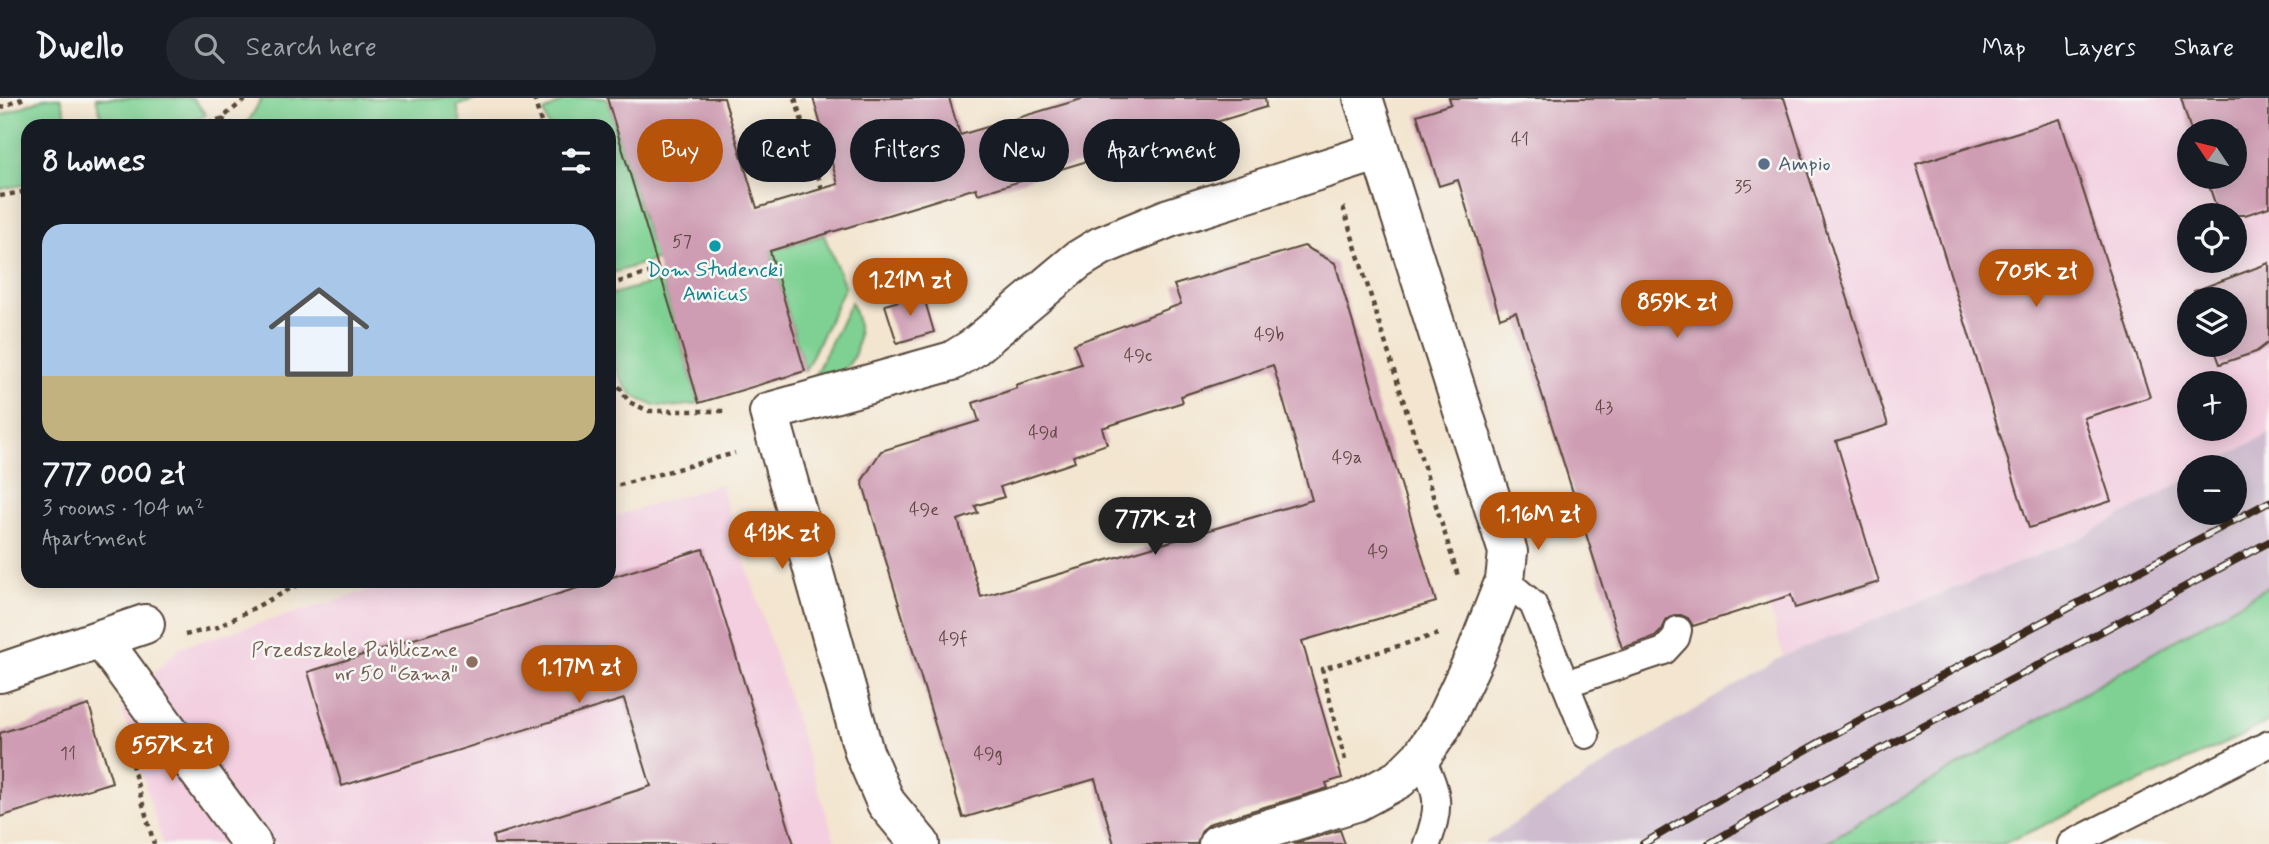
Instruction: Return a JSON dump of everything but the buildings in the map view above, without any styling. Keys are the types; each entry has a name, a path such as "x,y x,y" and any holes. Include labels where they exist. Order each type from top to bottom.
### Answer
{"street":[{"path":"1218,844 1356,802 1399,779 1421,757 1441,728 1495,609 1505,580 1508,552 1363,98"},
{"path":"920,844 886,803 864,752 773,427 952,361 974,348 1079,260 1101,246 1169,218 1380,151"},
{"path":"0,673 145,624"},
{"path":"102,640 252,844"}],"lane":[{"path":"1505,580 1533,604 1586,735"},
{"path":"1565,684 1664,651 1676,638 1678,630"},
{"path":"2071,844 2269,744"},
{"path":"1421,757 1435,788 1438,804 1427,844"}],"path":[{"path":"0,108 24,98"},
{"path":"220,119 247,98"},
{"path":"534,98 540,119"},
{"path":"794,98 822,189"},
{"path":"1331,166 1461,585"},
{"path":"0,196 21,192"},
{"path":"616,283 659,270"},
{"path":"616,382 629,402 649,411 773,427"},
{"path":"616,485 773,427"},
{"path":"145,624 156,643 218,627 292,588"},
{"path":"1344,756 1322,669 1450,630"}],"shaded area":[{"path":"1621,98 2269,98 2269,433 2230,455 2177,455 2177,485 2079,539 1783,656 1646,174"},
{"path":"2269,433 2269,617 1881,844 1483,844 1618,756 1783,656 2079,539 2177,485 2177,525 2247,525 2247,455 2230,455"},
{"name":"Przedszkole Publiczne nr 50 \"Gama\"","path":"720,484 836,844 163,844 122,710 123,703 181,647 378,588 616,588 616,516"}],"green space":[{"path":"44,98 61,98 67,119 21,119 21,185 0,189 0,116"},
{"path":"96,98 193,98 206,115 197,119 102,119"},
{"path":"262,98 479,98 457,106 460,119 250,119"},
{"path":"568,98 607,98 613,119 546,119 544,112"},
{"path":"616,128 650,241 665,257 616,272"},
{"path":"824,235 845,287 805,371 770,251"},
{"path":"662,280 699,403 670,407 649,403 633,395 622,381 616,366 616,293"},
{"path":"851,302 857,321 856,352 845,369 826,380 810,385"},
{"path":"2269,586 2269,721 2003,844 1823,844"}],"railway":[{"path":"1643,844 1875,712 2269,502"},
{"path":"1709,844 1767,810 2269,542"}],"place":[{"name":"Ampio","path":"1764,164"},
{"name":"Dom Studencki Amicus","path":"715,246"},
{"name":"Przedszkole Publiczne nr 50 \"Gama\"","path":"472,662"}]}
